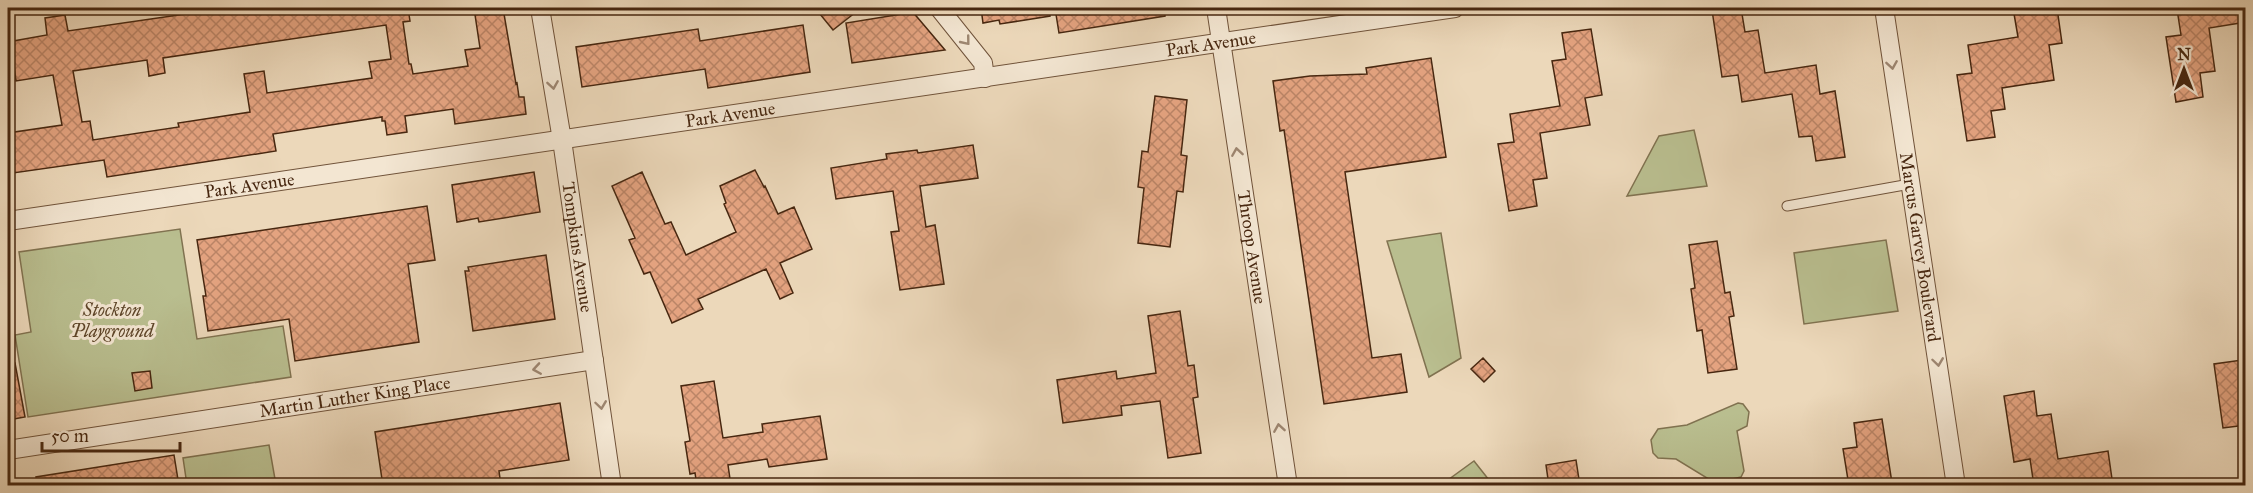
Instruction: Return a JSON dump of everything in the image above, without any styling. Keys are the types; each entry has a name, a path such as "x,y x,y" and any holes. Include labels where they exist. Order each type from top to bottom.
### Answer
{"street":[{"name":"Tompkins Avenue","path":"540,8 562,140 612,486"},
{"path":"939,8 983,63 985,78"},
{"name":"Throop Avenue","path":"1216,8 1288,486"},
{"name":"Park Avenue","path":"8,221 1221,43 1353,15 1455,8"},
{"name":"Marcus Garvey Boulevard","path":"1884,8 1956,486"},
{"name":"Martin Luther King Place","path":"8,450 594,360"}],"lane":[{"path":"1787,206 1910,184"}],"green space":[{"path":"1694,130 1707,186 1627,196 1659,136"},
{"name":"Stockton Playground","path":"180,229 197,339 283,326 291,377 28,417 15,335 31,332 19,252"},
{"path":"1441,233 1461,358 1429,377 1387,241"},
{"path":"1886,240 1898,311 1804,324 1794,253"},
{"path":"1738,403 1743,404 1749,412 1747,426 1737,431 1744,471 1741,477 1715,483 1676,459 1658,458 1653,453 1651,440 1658,429 1687,425"},
{"path":"269,445 275,479 234,485 187,485 183,458"},
{"path":"1474,461 1493,485 1441,485"}],"building":[{"path":"227,8 408,8 410,21 403,22 409,64 411,64 413,74 468,66 465,50 480,48 474,8 503,8 516,84 519,97 524,97 526,114 455,124 453,109 405,116 407,132 387,135 385,121 382,121 382,117 273,134 276,151 107,177 104,160 13,173 8,133 62,125 53,75 16,81 14,66 8,67 8,42 47,35 45,18 65,15 68,31","holes":["386,25 391,59 369,62 372,78 267,93 264,71 244,74 250,112 178,123 179,127 93,140 90,121 82,122 73,71 147,60 149,76 165,73 163,58"]},
{"path":"815,8 861,8 833,30"},
{"path":"981,8 1049,8 1050,16 1000,24 999,20 983,23"},
{"path":"1055,8 1165,8 1165,16 1059,33"},
{"path":"1741,8 1745,32 1758,30 1765,73 1816,65 1820,94 1835,91 1845,157 1816,161 1812,136 1799,137 1792,94 1742,102 1738,75 1722,77 1712,10"},
{"path":"2013,8 2057,8 2062,43 2049,45 2054,80 2002,88 2005,109 1991,111 1995,137 1967,141 1957,75 1972,73 1968,45 2018,37"},
{"path":"2246,8 2246,22 2209,28 2215,71 2200,73 2203,97 2176,102 2166,37 2181,35 2177,9"},
{"path":"912,11 945,50 852,63 846,23"},
{"path":"803,25 810,72 708,88 705,69 582,87 576,47 698,29 700,41"},
{"path":"1591,29 1602,95 1585,98 1590,125 1540,133 1547,178 1533,180 1537,206 1509,211 1498,144 1514,142 1510,114 1560,106 1552,61 1566,59 1562,33"},
{"path":"1431,58 1446,157 1345,172 1372,358 1401,354 1407,392 1324,404 1284,130 1280,131 1273,81 1310,76 1367,74 1366,68"},
{"path":"1155,96 1187,100 1181,155 1187,156 1183,192 1177,191 1170,247 1138,243 1144,188 1138,187 1142,151 1148,152"},
{"path":"973,145 978,178 920,186 926,227 935,225 944,284 900,290 891,232 899,231 893,191 836,199 831,168 887,159 886,154 917,150 918,153"},
{"path":"755,170 778,214 794,207 812,249 780,263 793,293 780,299 766,269 698,299 703,309 672,323 650,272 644,274 629,240 635,238 612,186 642,172 665,224 671,222 686,255 736,232 724,204 726,203 720,186"},
{"path":"534,172 540,212 479,222 478,218 457,222 452,185"},
{"path":"427,206 435,260 408,264 419,342 295,361 289,319 208,331 203,296 206,296 197,240"},
{"path":"1717,241 1725,293 1730,292 1734,316 1729,317 1737,369 1708,373 1702,330 1697,331 1691,289 1695,288 1689,245"},
{"path":"546,255 555,319 473,331 465,271 469,271 468,267"},
{"path":"1180,311 1188,366 1194,365 1198,397 1193,398 1201,453 1168,458 1160,401 1121,406 1122,415 1063,423 1057,380 1116,371 1117,379 1156,373 1148,316"},
{"path":"1483,358 1495,371 1484,382 1471,369"},
{"path":"2242,360 2246,386 2246,425 2223,428 2214,364"},
{"path":"8,363 15,363 25,417 8,420"},
{"path":"150,371 152,388 135,391 132,373"},
{"path":"714,381 723,438 763,432 762,424 820,416 827,459 769,467 767,459 728,465 731,486 697,486 695,473 690,474 685,442 690,441 681,386"},
{"path":"2034,391 2037,416 2051,414 2058,459 2108,451 2113,486 2085,486 2084,479 2034,486 2030,459 2014,462 2004,396"},
{"path":"560,403 569,460 499,471 501,486 383,486 375,432"},
{"path":"1882,419 1892,483 1849,486 1843,449 1857,447 1854,423"},
{"path":"174,455 179,486 37,486 36,477"},
{"path":"1576,460 1580,486 1549,486 1546,465"}]}
